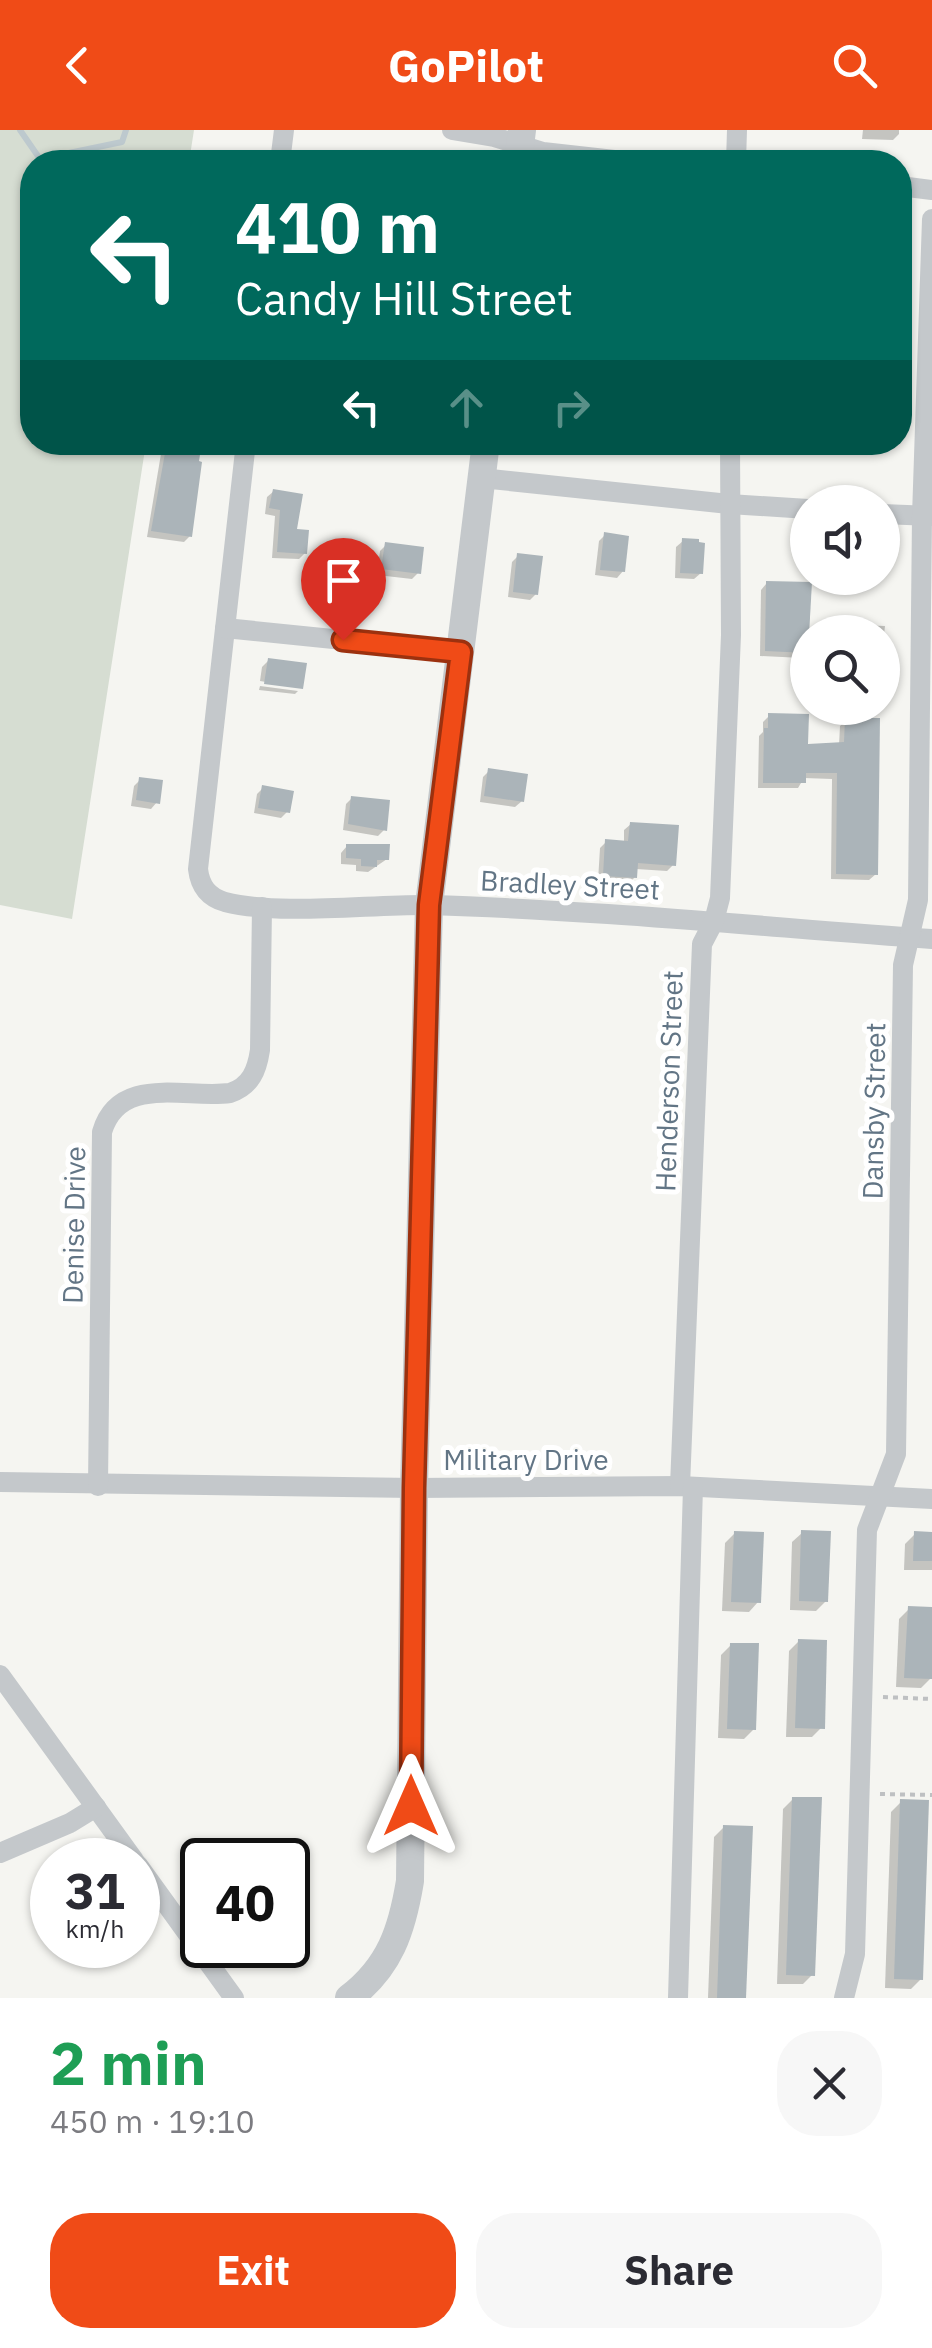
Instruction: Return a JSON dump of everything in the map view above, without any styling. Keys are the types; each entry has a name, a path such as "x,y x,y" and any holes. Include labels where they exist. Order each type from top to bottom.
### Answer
{"street":[{"path":"452,130 520,146"},
{"name":"Dansby Street","path":"844,1998 854,1954 867,1530 896,1454 904,965 918,900 932,219"},
{"path":"245,455 226,628 461,652"},
{"path":"366,1993 389,1956 403,1923 410,1881 414,1488 429,905 484,455"},
{"name":"Henderson Street","path":"678,1998 702,944 720,898 731,634 730,455"},
{"path":"481,478 790,508"},
{"path":"900,515 927,516"},
{"name":"Bradley Street","path":"226,628 198,869 207,893 221,901 262,907 429,905 714,921 932,939"},
{"name":"Denise Drive","path":"98,1486 102,1132 106,1118 130,1097 145,1092 230,1093 240,1090 251,1079 258,1068 260,1050 262,907"},
{"name":"Military Drive","path":"0,1482 414,1488 687,1486 932,1500"},
{"path":"0,1675 119,1838"},
{"path":"0,1853 96,1807"},
{"path":"160,1895 234,1998"}],"path":[{"path":"878,1697 932,1699"},
{"path":"875,1794 932,1795"}],"shaded area":[{"path":"0,130 194,130 191,150 20,150 20,455 144,455 72,919 0,905"}],"building":[{"path":"165,455 200,455 192,537 151,531"},
{"path":"273,489 303,494 297,529 309,530 307,554 277,552 280,510 269,508"},
{"path":"604,532 629,536 625,572 600,570"},
{"path":"682,538 705,543 703,574 680,573"},
{"path":"385,542 424,547 421,574 381,569"},
{"path":"517,553 543,556 538,595 513,592"},
{"path":"766,581 790,582 790,595 811,595 810,615 790,615 790,652 765,651"},
{"path":"268,658 307,663 303,689 264,684"},
{"path":"768,713 790,714 790,725 809,725 808,744 844,742 845,725 880,725 878,875 836,874 837,773 806,773 806,783 763,783 764,728 768,728"},
{"path":"488,768 528,774 524,802 484,796"},
{"path":"139,777 163,780 160,804 136,800"},
{"path":"262,785 294,791 290,813 258,808"},
{"path":"351,796 390,800 387,831 348,824"},
{"path":"630,822 679,825 676,866 638,863 637,878 603,876 605,839 628,841"},
{"path":"346,844 390,844 389,860 377,860 377,867 361,866 361,859 346,858"},
{"path":"801,1530 831,1531 828,1602 799,1601"},
{"path":"734,1531 764,1532 761,1603 731,1602"},
{"path":"914,1531 932,1532 932,1561 913,1561"},
{"path":"908,1606 932,1607 932,1679 904,1678"},
{"path":"798,1639 827,1640 825,1729 795,1728"},
{"path":"730,1643 759,1643 756,1730 727,1729"},
{"path":"792,1797 822,1797 815,1976 786,1975"},
{"path":"900,1799 929,1800 923,1980 894,1979"},
{"path":"723,1825 753,1826 746,1998 717,1998"}],"waterway":[{"path":"20,130 34,150"},
{"path":"83,150 122,142 126,130"}],"route":[{"path":"343,640 461,652 429,905 414,1488 411,1806"}]}
